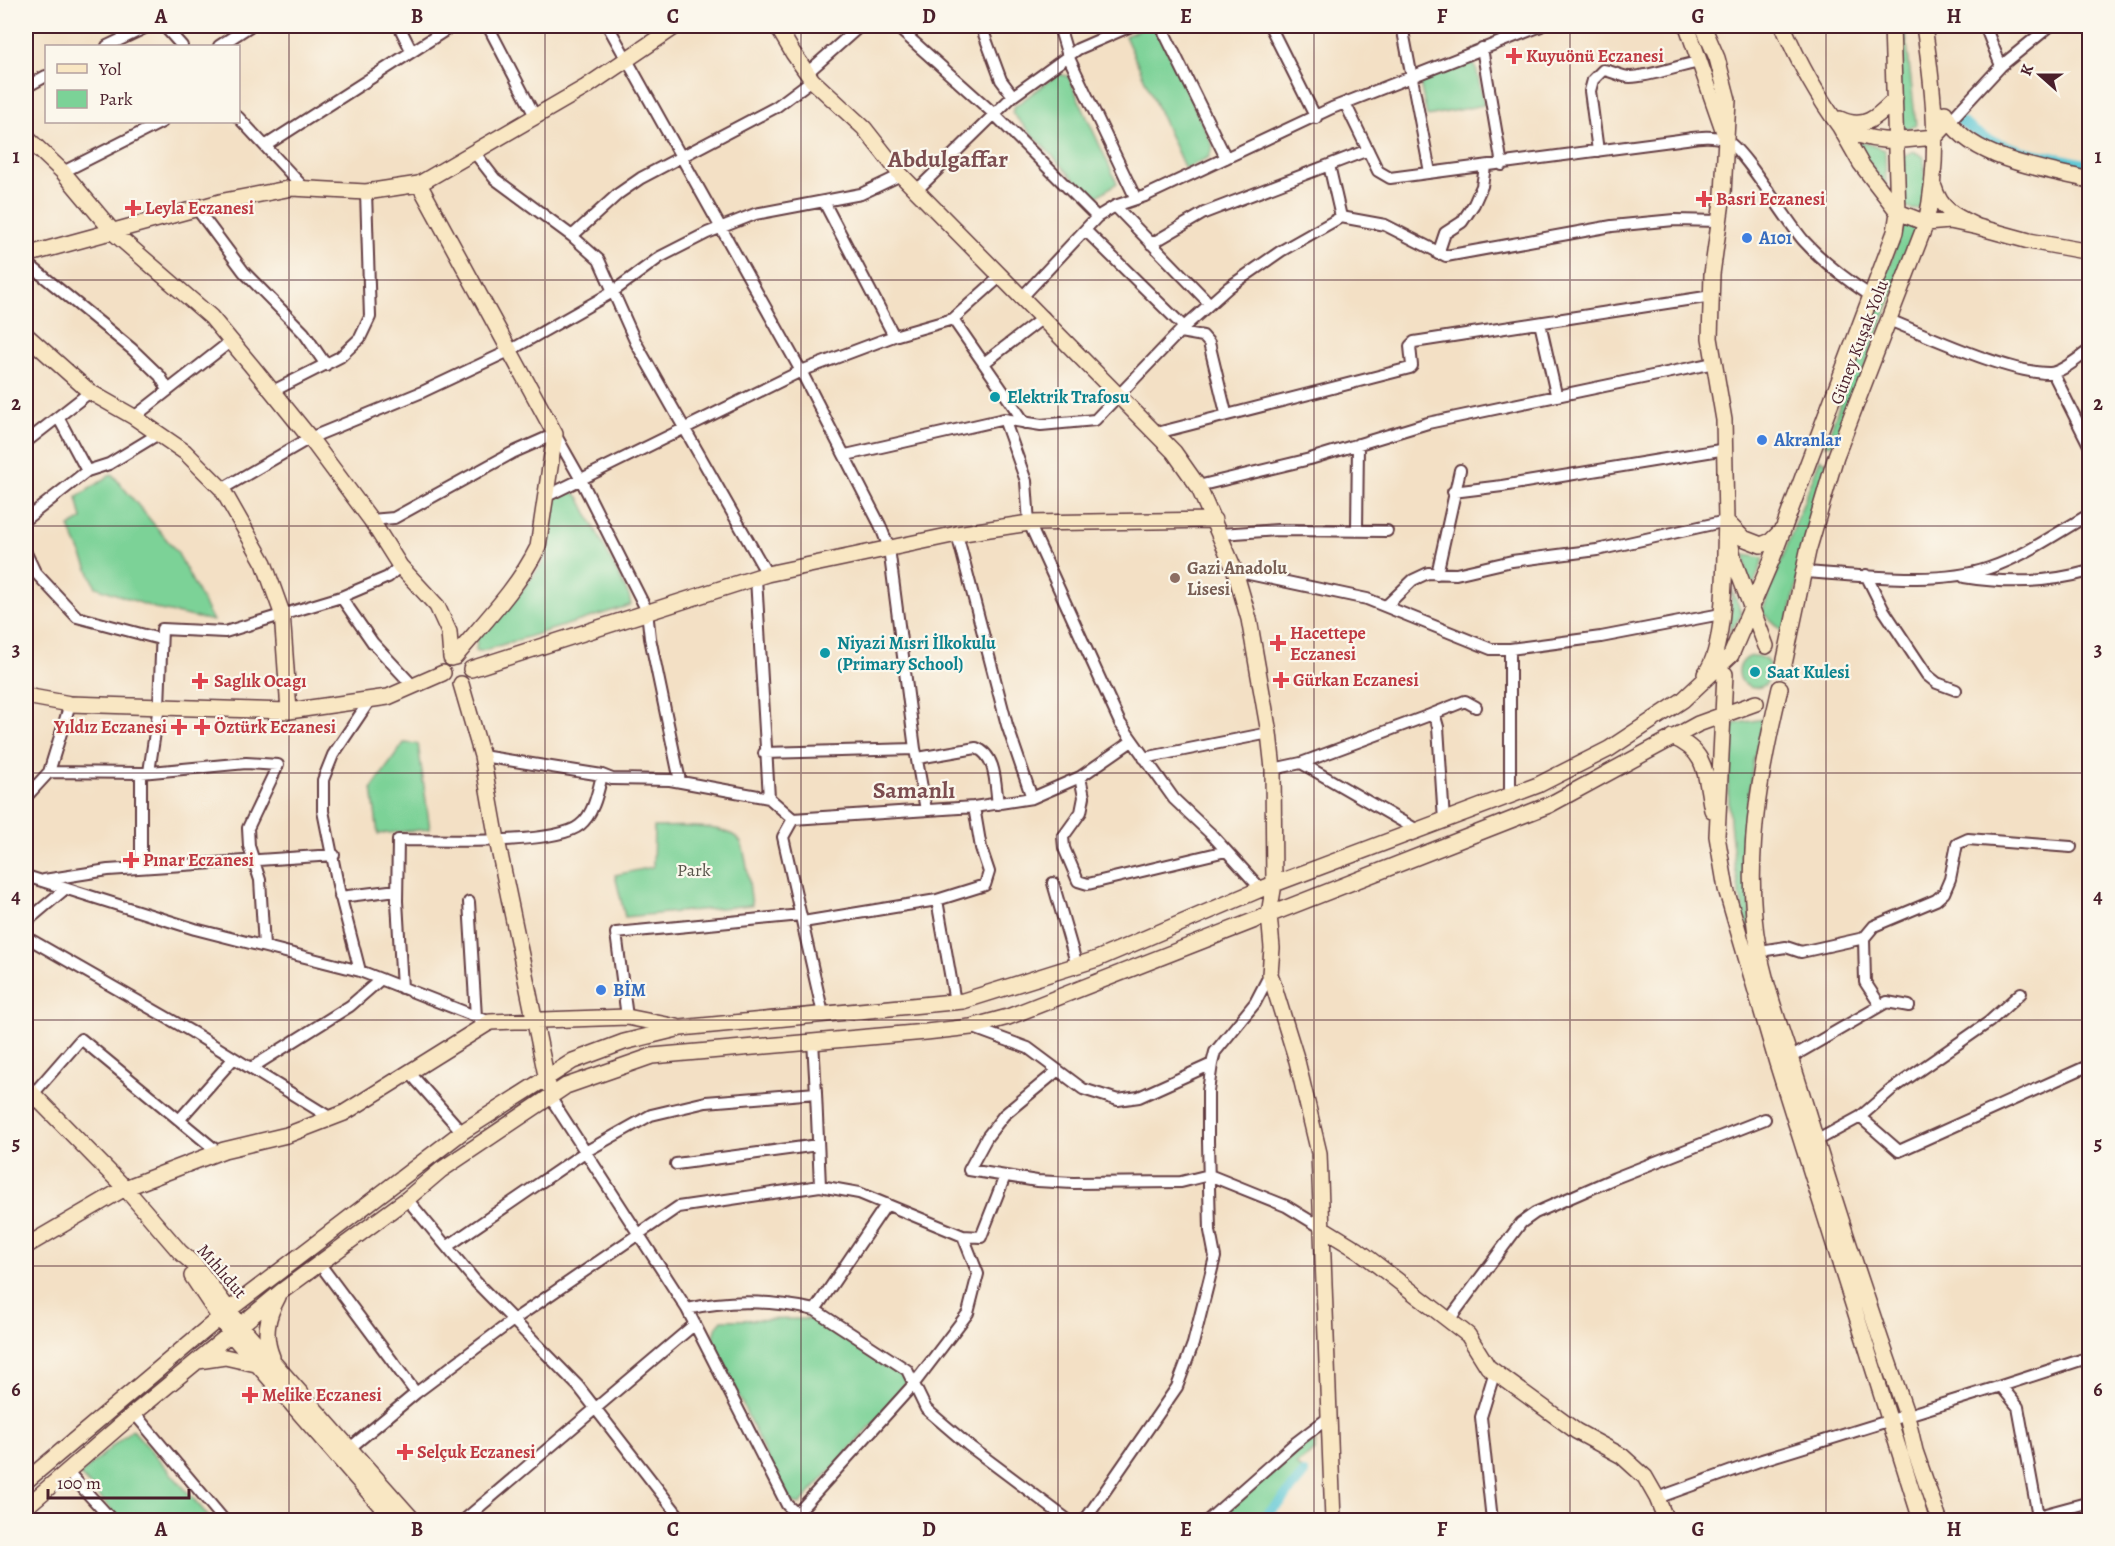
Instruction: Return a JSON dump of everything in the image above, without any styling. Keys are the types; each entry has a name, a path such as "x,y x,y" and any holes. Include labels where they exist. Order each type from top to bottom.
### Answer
{"main road":[{"path":"26,255 197,209 280,190 366,192 419,184 536,116 676,26"},
{"path":"777,26 810,77 864,128 901,175 918,189 1157,433 1198,486 1221,534 1235,571 1249,619 1273,769 1268,887 1272,948 1270,974 1297,1061 1319,1153 1333,1521"},
{"path":"1687,26 1727,140"},
{"path":"1683,700 1710,668 1716,652 1721,614 1726,521 1724,420 1710,338 1727,140 1728,100 1717,58 1703,26"},
{"path":"1784,26 1793,49 1826,108 1840,127 1861,164 1898,212 1926,223 1950,221 2029,241 2090,252"},
{"name":"Güney Kuşak Yolu","path":"1731,655 1785,527 1895,232 1898,212 1892,26"},
{"name":"Güney Kuşak Yolu","path":"1783,669 1803,572 1836,456 1926,223 1934,187 1935,137 1932,81 1924,26"},
{"path":"1932,81 1949,122 1968,141 1992,153 2023,164 2090,180"},
{"path":"1826,108 1849,123 1864,124 1876,118 1895,99"},
{"path":"1840,127 1877,142 1935,137 1949,122"},
{"path":"26,137 63,172 114,233 211,317 273,391 370,519 400,566 437,606 449,632 453,657"},
{"path":"419,184 555,434 538,547 530,564 445,664 443,673"},
{"path":"1934,187 1938,201 1945,209 1978,227"},
{"path":"26,335 90,392 160,433 185,452 222,489 264,563 282,613 289,711"},
{"path":"1814,447 1836,456"},
{"path":"471,669 761,576 957,534 1029,523 1214,520"},
{"path":"1726,521 1743,538 1761,545 1771,541 1785,527"},
{"path":"1726,521 1734,561 1766,646 1780,660 1783,669 1761,766 1755,815 1752,859 1754,918 1760,951 1816,1141 1907,1416 1914,1451 1939,1521"},
{"path":"26,1481 226,1313 462,1132 546,1076 573,1061 624,1042 681,1028 955,1002 1077,966 1268,887 1538,785 1609,749 1683,700 1731,655 1747,645 1766,646"},
{"path":"1717,836 1721,714 1725,674 1731,655"},
{"path":"443,673 452,684 461,684 469,678 471,669 467,661 453,657"},
{"path":"26,696 70,704 289,711 388,697 443,673"},
{"path":"1725,674 1726,683 1738,698 1756,703"},
{"path":"461,684 482,756 496,840 550,1097"},
{"path":"26,1507 134,1413 280,1292 407,1199 441,1170 566,1086 652,1056 971,1027 1070,994 1549,805 1672,737 1721,714 1774,695 1780,688"},
{"path":"1672,737 1695,749 1701,762 1726,889 1746,963 1921,1521"},
{"path":"26,1246 125,1188 218,1152 287,1135 331,1118 409,1072 483,1019 627,1017 681,1028"},
{"name":"Mıhlıdut","path":"29,1090 125,1188 180,1252 196,1266 257,1364 386,1518"},
{"path":"1322,1228 1358,1250 1468,1335 1488,1366 1576,1431 1622,1456 1645,1478 1658,1498 1666,1521"},
{"path":"276,1365 266,1334 271,1312 280,1292"},
{"name":"Mıhlıdut","path":"235,1329 276,1365 413,1521"},
{"path":"195,1362 213,1357 225,1357 257,1364"}],"street":[{"path":"108,45 149,26"},
{"path":"164,26 181,45"},
{"path":"221,45 250,26"},
{"path":"399,26 411,50"},
{"path":"265,146 411,50 452,26"},
{"path":"488,26 536,116"},
{"path":"608,26 682,154 801,371 846,455 889,548 916,754 926,810"},
{"path":"572,236 618,194 682,154 776,106 810,77 860,26"},
{"path":"896,26 993,113 1097,217"},
{"path":"981,26 1001,80 1013,96"},
{"path":"1059,26 1068,56 1136,199"},
{"path":"918,189 993,113 1013,96 1086,44 1131,26"},
{"path":"1161,26 1226,158"},
{"path":"1270,26 1316,118"},
{"path":"1402,26 1430,172"},
{"path":"1023,296 1097,217 1115,206 1136,199 1345,103 1526,28 1541,26"},
{"path":"1985,26 2001,66"},
{"path":"1949,122 2001,66 2050,26"},
{"path":"1482,48 1502,165"},
{"path":"1598,151 1590,92 1593,80 1603,70 1615,70 1626,77 1647,76 1700,62"},
{"path":"26,87 45,77"},
{"path":"1345,103 1378,171 1385,177 1502,165 1713,137 1727,140 1756,175 1802,239 1835,273 1871,296"},
{"path":"240,119 304,189"},
{"path":"63,172 160,123"},
{"path":"1151,244 1193,218 1368,150"},
{"path":"474,152 495,179 572,236 599,260 636,342 685,426 761,576 764,753 769,798"},
{"path":"1329,165 1341,217"},
{"path":"1438,254 1445,233 1462,222 1473,204 1482,186 1485,167"},
{"path":"222,489 310,438 422,392 509,351 612,293 660,257 721,227 755,214 861,194 901,175"},
{"path":"273,391 339,357 360,338 370,317 366,192"},
{"path":"824,202 894,336"},
{"path":"1115,206 1209,303"},
{"path":"197,209 244,272 303,333 326,365"},
{"path":"846,455 1004,419 1041,425 1087,423 1103,414 1209,303 1281,251 1341,217 1385,225 1438,254 1458,255 1612,226 1674,220 1720,221"},
{"path":"1084,230 1182,330 1203,336 1209,343 1226,414"},
{"path":"26,262 132,349 160,376 168,390"},
{"path":"547,496 685,426 801,371 894,336 953,319 1002,275"},
{"path":"1157,433 1410,368 1412,366 1410,346 1414,342 1712,296"},
{"path":"984,363 1044,317"},
{"path":"953,319 1025,423"},
{"path":"1889,320 1978,355 2028,370 2053,373 2090,350"},
{"path":"1540,323 1556,394"},
{"path":"134,417 231,341"},
{"path":"1198,486 1299,462 1428,423 1556,394 1714,363"},
{"path":"2053,373 2090,447"},
{"path":"26,442 90,392"},
{"path":"57,417 87,471"},
{"path":"1004,419 1026,482 1029,523 1113,709 1132,741 1174,799 1226,852 1268,887"},
{"path":"26,519 87,471 109,464 160,433"},
{"path":"370,519 394,518 512,453 555,434 580,478 647,611 650,638 680,782"},
{"path":"1357,530 1358,444"},
{"path":"1453,492 1726,449"},
{"path":"1437,574 1453,492 1460,470"},
{"path":"1957,576 1989,568 2020,556 2090,514"},
{"path":"1386,605 1413,580 1428,573 1456,574 1512,561 1598,550 1726,521"},
{"path":"1221,534 1278,530 1387,531"},
{"path":"957,534 1007,726 1032,798"},
{"path":"26,553 30,571 78,617 160,639"},
{"path":"141,868 145,772 159,706 162,629 225,632 341,597 388,577 400,566"},
{"path":"1235,571 1343,592 1386,605 1481,647 1510,649 1601,637 1721,614"},
{"path":"1803,572 1957,576 1998,582 2042,581 2090,571"},
{"path":"1866,575 1883,609 1927,675 1937,683 1956,690"},
{"path":"341,597 373,643 414,687"},
{"path":"1510,649 1510,796"},
{"path":"360,971 340,897 334,855 323,811 323,780 333,755 370,700"},
{"path":"1273,769 1301,763 1465,701 1476,707"},
{"path":"26,796 49,772 70,704"},
{"path":"1430,715 1436,720 1438,727 1444,821"},
{"path":"1144,758 1269,733"},
{"path":"482,756 602,775 612,779 680,782 769,798 793,819 974,807 1032,798 1080,777 1132,741"},
{"path":"764,753 916,754 976,748 981,750 991,762 998,804"},
{"path":"49,772 145,772 246,763 278,765 248,828 249,846 260,880 264,946"},
{"path":"1301,763 1419,831"},
{"path":"402,988 398,840 496,840 548,836 580,825 594,804 602,775"},
{"path":"1080,777 1084,796 1081,812 1063,837 1064,848 1078,881 1088,884 1226,852"},
{"path":"627,1017 616,933 802,918 937,900 977,889 988,880 989,872 981,848 974,807"},
{"path":"793,819 783,837 824,1014"},
{"path":"1760,951 1786,947 1801,952 1864,938 1874,926 1936,900 1944,893 1956,844 1968,839 2072,847"},
{"path":"41,881 108,870 334,855"},
{"path":"26,876 195,929 360,971 483,1019 470,902"},
{"path":"1053,883 1077,966"},
{"path":"26,922 64,889"},
{"path":"340,897 398,890"},
{"path":"937,900 955,1002"},
{"path":"26,937 251,1068 331,1118"},
{"path":"1864,938 1865,982 1880,1005"},
{"path":"1085,1521 1177,1387 1193,1344 1215,1257 1210,1231 1209,1175 1208,1091 1212,1064 1215,1052 1255,1003 1270,974"},
{"path":"251,1068 350,1006 381,979"},
{"path":"1816,1141 1860,1117 1891,1090 1989,1022 2021,993"},
{"path":"1790,1058 1880,1005 1887,1002 1909,1006"},
{"path":"971,1027 1028,1048 1083,1089 1118,1100 1139,1097 1212,1064"},
{"path":"29,1090 81,1039 218,1152"},
{"path":"813,1041 820,1186"},
{"path":"180,1119 234,1058"},
{"path":"1860,1117 1899,1151 2090,1065"},
{"path":"1056,1071 1004,1115 987,1137 969,1170 1049,1182 1151,1184 1181,1182 1209,1175 1286,1206 1322,1228"},
{"path":"409,1072 462,1132"},
{"path":"448,1246 585,1152 651,1115 706,1102 816,1092"},
{"path":"550,1097 687,1309 787,1505 798,1518 913,1385 968,1313 978,1274 963,1236"},
{"path":"1449,1320 1521,1224 1535,1213 1615,1178 1765,1119"},
{"path":"676,1164 819,1145"},
{"path":"350,1448 416,1393 512,1321 678,1208 820,1186 859,1193 963,1236 981,1237 1005,1176"},
{"path":"407,1199 512,1321 578,1386 682,1521"},
{"path":"815,1310 886,1205"},
{"path":"319,1263 416,1393"},
{"path":"687,1309 706,1305 782,1303 815,1310 908,1370 926,1409 1068,1521"},
{"path":"464,1521 695,1324"},
{"path":"1658,1498 1762,1460 2090,1357"},
{"path":"1492,1521 1481,1417 1495,1371"},
{"path":"2001,1386 2018,1407 2038,1518 2090,1502"},
{"path":"134,1413 224,1521"},
{"path":"1208,1521 1294,1444 1328,1418"},
{"path":"67,1471 112,1521"}],"green space":[{"path":"1892,26 1905,26 1916,126 1899,130"},
{"path":"1146,27 1159,32 1213,146 1209,157 1185,169 1125,36"},
{"path":"1470,60 1476,67 1484,105 1427,116 1420,83 1424,78"},
{"path":"1058,74 1068,76 1117,183 1093,199 1012,113 1014,107"},
{"path":"1852,138 1885,150 1886,187"},
{"path":"1913,151 1924,157 1927,201 1923,207 1913,210 1902,205 1900,158"},
{"path":"1904,225 1919,226 1836,443 1825,445"},
{"path":"1820,459 1827,462 1785,634 1762,612"},
{"path":"112,474 177,552 213,621 160,610 96,587 69,527 82,519 77,497"},
{"path":"562,491 572,491 579,497 629,596 631,605 476,651 477,638 516,598 543,563 557,496"},
{"path":"1745,555 1764,558 1753,586 1747,577"},
{"path":"1732,590 1742,614 1730,632"},
{"path":"1755,656 1766,661 1771,672 1766,683 1755,688 1744,683 1739,672 1744,661"},
{"path":"1764,719 1753,762 1746,816 1751,940 1738,887 1731,834 1727,725"},
{"path":"404,743 418,744 430,829 378,834 372,788"},
{"name":"Park","path":"654,827 703,827 728,832 737,838 744,852 752,905 625,917 615,875 653,867"},
{"path":"814,1319 901,1373 906,1382 899,1395 800,1504 792,1502 774,1474 713,1339 717,1326 722,1320"},
{"path":"132,1429 212,1520 120,1520 80,1475"},
{"path":"1315,1443 1315,1451 1296,1465 1307,1473 1285,1502 1262,1520 1215,1520 1263,1476 1304,1444"}],"waterway":[{"path":"1957,119 1986,139 2023,151 2090,165"},
{"path":"1259,1520 1281,1502 1304,1474"}],"place":[{"name":"Kuyuönü Eczanesi","path":"1514,56"},
{"name":"Basri Eczanesi","path":"1704,199"},
{"name":"Leyla Eczanesi","path":"133,208"},
{"name":"A101","path":"1747,238"},
{"name":"Elektrik Trafosu","path":"995,397"},
{"name":"Akranlar","path":"1762,440"},
{"name":"Gazi Anadolu Lisesi","path":"1175,578"},
{"name":"Hacettepe Eczanesi","path":"1278,643"},
{"name":"Niyazi Mısri İlkokulu (Primary School)","path":"825,653"},
{"name":"Saat Kulesi","path":"1755,672"},
{"name":"Gürkan Eczanesi","path":"1281,680"},
{"name":"Saglık Ocagı","path":"200,681"},
{"name":"Yıldız Eczanesi","path":"179,727"},
{"name":"Öztürk Eczanesi","path":"202,727"},
{"name":"Pınar Eczanesi","path":"131,860"},
{"name":"BİM","path":"601,990"},
{"name":"Melike Eczanesi","path":"250,1395"},
{"name":"Selçuk Eczanesi","path":"405,1452"}],"district":[{"name":"Abdulgaffar","path":"948,159"},
{"name":"Samanlı","path":"914,790"}]}
